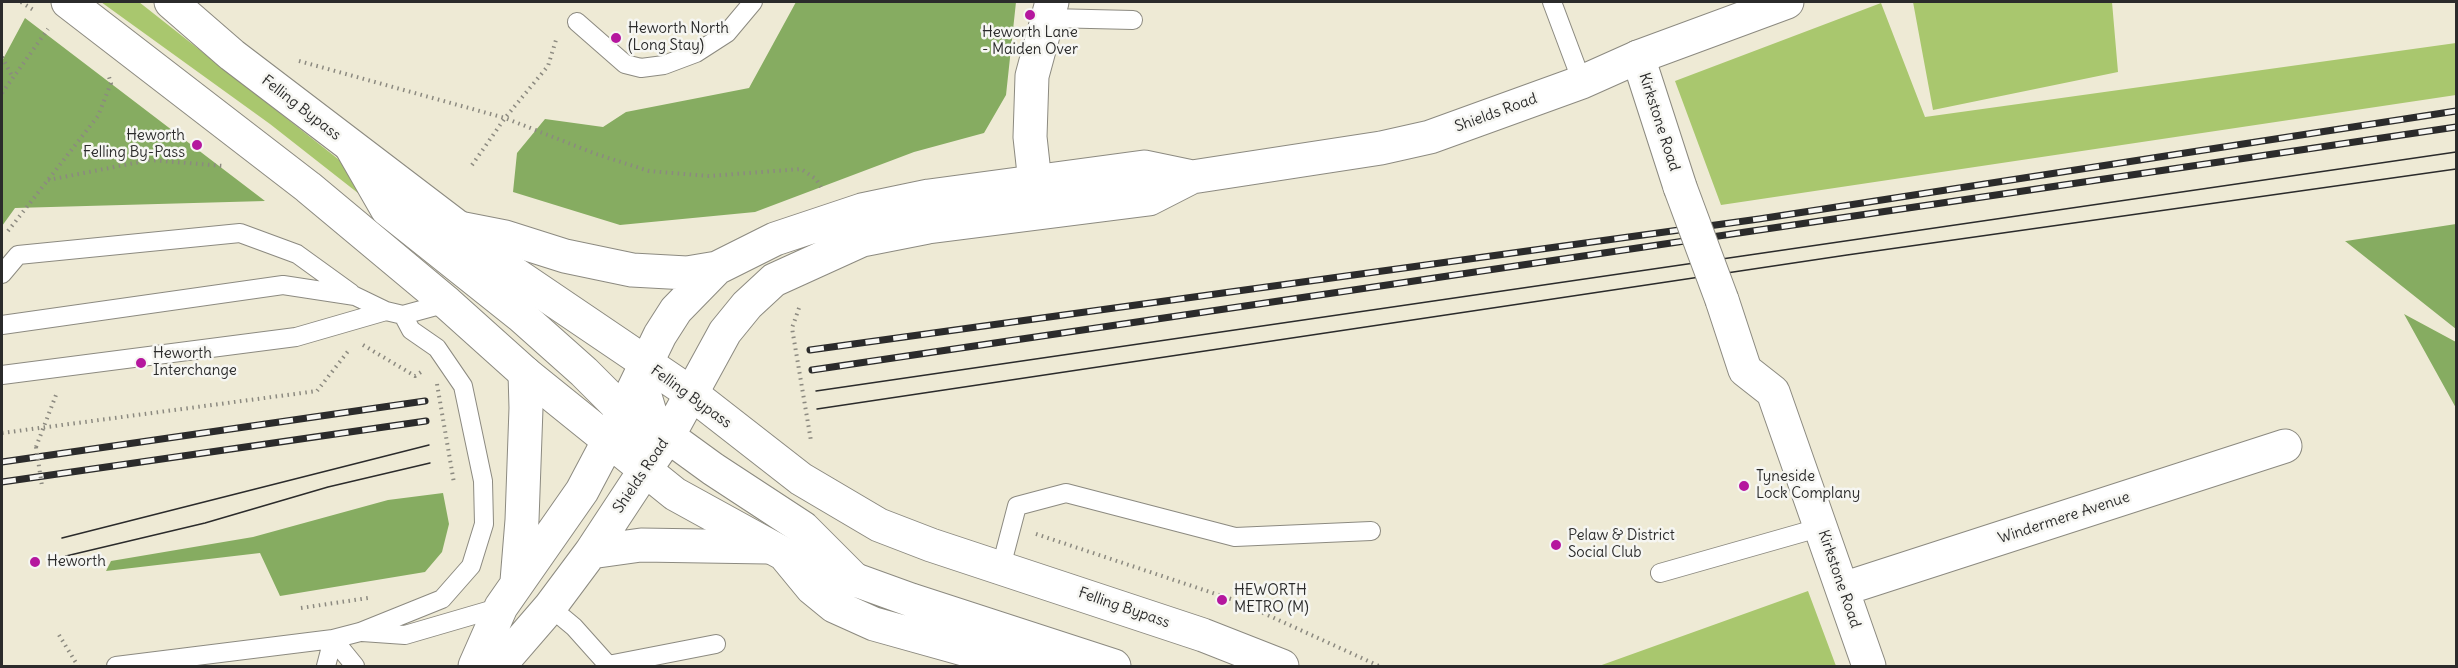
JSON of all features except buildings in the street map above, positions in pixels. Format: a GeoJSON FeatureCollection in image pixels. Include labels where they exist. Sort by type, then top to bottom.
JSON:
{"type":"FeatureCollection","features":[{"type":"Feature","properties":{"kind":"main road","name":"Felling Bypass"},"geometry":{"type":"LineString","coordinates":[[171,2],[232,55],[459,228],[509,270],[692,394],[801,479],[879,525],[952,553],[1001,567],[1203,635],[1281,666]]}},
{"type":"Feature","properties":{"kind":"main road","name":"Shields Road"},"geometry":{"type":"LineString","coordinates":[[499,666],[550,607],[591,552],[667,438],[725,332],[747,305],[774,280],[862,240],[928,227],[1149,199],[1192,177],[1381,148],[1420,139],[1582,82],[1638,57],[1787,2]]}},
{"type":"Feature","properties":{"kind":"main road"},"geometry":{"type":"LineString","coordinates":[[1038,213],[1030,137],[1032,76],[1050,10]]}},
{"type":"Feature","properties":{"kind":"main road"},"geometry":{"type":"LineString","coordinates":[[60,12],[308,187],[447,303],[525,373],[675,494],[776,550],[1114,666]]}},
{"type":"Feature","properties":{"kind":"main road","name":"Kirkstone Road"},"geometry":{"type":"LineString","coordinates":[[1638,57],[1680,187],[1722,300],[1744,370],[1773,392],[1869,666]]}},
{"type":"Feature","properties":{"kind":"main road"},"geometry":{"type":"LineString","coordinates":[[352,148],[387,210],[550,340],[623,410],[642,440],[645,451],[645,470]]}},
{"type":"Feature","properties":{"kind":"main road"},"geometry":{"type":"LineString","coordinates":[[459,228],[505,237],[565,256],[632,270],[679,273],[717,268],[775,239],[862,210],[929,196],[1034,179],[1144,167],[1192,177]]}},
{"type":"Feature","properties":{"kind":"main road"},"geometry":{"type":"LineString","coordinates":[[476,666],[509,595],[582,492],[660,334],[676,310],[717,268]]}},
{"type":"Feature","properties":{"kind":"main road"},"geometry":{"type":"LineString","coordinates":[[646,364],[644,386],[647,408],[658,429],[667,438],[803,528],[855,579]]}},
{"type":"Feature","properties":{"kind":"main road"},"geometry":{"type":"LineString","coordinates":[[509,595],[522,520],[525,373]]}},
{"type":"Feature","properties":{"kind":"main road","name":"Windermere Avenue"},"geometry":{"type":"LineString","coordinates":[[1843,589],[2284,446]]}},
{"type":"Feature","properties":{"kind":"main road"},"geometry":{"type":"LineString","coordinates":[[591,552],[641,545],[776,550],[812,588],[834,606],[874,624],[1010,662],[1096,666]]}},
{"type":"Feature","properties":{"kind":"lane"},"geometry":{"type":"LineString","coordinates":[[577,22],[625,64],[641,68],[664,65],[696,53],[727,33],[753,2]]}},
{"type":"Feature","properties":{"kind":"lane"},"geometry":{"type":"LineString","coordinates":[[1552,2],[1582,82]]}},
{"type":"Feature","properties":{"kind":"lane"},"geometry":{"type":"LineString","coordinates":[[1050,10],[1133,20]]}},
{"type":"Feature","properties":{"kind":"lane"},"geometry":{"type":"LineString","coordinates":[[2,274],[18,255],[240,233],[297,254],[355,296],[394,313],[411,330],[437,348],[463,386],[483,481],[484,524],[471,566],[442,599],[360,632],[333,639],[116,666]]}},
{"type":"Feature","properties":{"kind":"lane"},"geometry":{"type":"LineString","coordinates":[[2,325],[283,285],[355,296]]}},
{"type":"Feature","properties":{"kind":"lane"},"geometry":{"type":"LineString","coordinates":[[2,375],[296,337],[394,313],[447,303]]}},
{"type":"Feature","properties":{"kind":"lane"},"geometry":{"type":"LineString","coordinates":[[1001,567],[1017,506],[1066,493],[1235,537],[1371,531]]}},
{"type":"Feature","properties":{"kind":"lane"},"geometry":{"type":"LineString","coordinates":[[1660,573],[1822,527]]}},
{"type":"Feature","properties":{"kind":"lane"},"geometry":{"type":"LineString","coordinates":[[360,632],[405,635],[509,595]]}},
{"type":"Feature","properties":{"kind":"lane"},"geometry":{"type":"LineString","coordinates":[[550,607],[574,627],[608,665],[716,644]]}},
{"type":"Feature","properties":{"kind":"lane"},"geometry":{"type":"LineString","coordinates":[[326,666],[333,639]]}},
{"type":"Feature","properties":{"kind":"lane"},"geometry":{"type":"LineString","coordinates":[[333,639],[355,666]]}},
{"type":"Feature","properties":{"kind":"path"},"geometry":{"type":"LineString","coordinates":[[21,2],[37,12]]}},
{"type":"Feature","properties":{"kind":"path"},"geometry":{"type":"LineString","coordinates":[[2,93],[60,12]]}},
{"type":"Feature","properties":{"kind":"path"},"geometry":{"type":"LineString","coordinates":[[472,165],[505,118],[548,66],[556,39]]}},
{"type":"Feature","properties":{"kind":"path"},"geometry":{"type":"LineString","coordinates":[[2,57],[12,76]]}},
{"type":"Feature","properties":{"kind":"path"},"geometry":{"type":"LineString","coordinates":[[301,67],[292,60],[505,118],[596,154],[649,171],[709,176],[801,169],[816,179],[822,189]]}},
{"type":"Feature","properties":{"kind":"path"},"geometry":{"type":"LineString","coordinates":[[2,239],[98,116],[111,83],[108,73]]}},
{"type":"Feature","properties":{"kind":"path"},"geometry":{"type":"LineString","coordinates":[[47,180],[150,160],[229,167]]}},
{"type":"Feature","properties":{"kind":"path"},"geometry":{"type":"LineString","coordinates":[[803,302],[792,328],[808,438],[814,446]]}},
{"type":"Feature","properties":{"kind":"path"},"geometry":{"type":"LineString","coordinates":[[2,433],[317,391],[356,341],[415,376]]}},
{"type":"Feature","properties":{"kind":"path"},"geometry":{"type":"LineString","coordinates":[[437,384],[455,493]]}},
{"type":"Feature","properties":{"kind":"path"},"geometry":{"type":"LineString","coordinates":[[42,486],[36,447],[45,427]]}},
{"type":"Feature","properties":{"kind":"path"},"geometry":{"type":"LineString","coordinates":[[1034,533],[1237,601],[1379,666]]}},
{"type":"Feature","properties":{"kind":"path"},"geometry":{"type":"LineString","coordinates":[[59,634],[78,666]]}},
{"type":"Feature","properties":{"kind":"green space"},"geometry":{"type":"Polygon","coordinates":[[[101,2],[139,2],[385,196],[377,208],[270,124],[101,2]]]}},
{"type":"Feature","properties":{"kind":"green space"},"geometry":{"type":"Polygon","coordinates":[[[796,2],[1016,2],[1006,95],[984,133],[914,152],[755,212],[620,225],[513,192],[517,153],[545,119],[603,127],[626,112],[749,88],[796,2]]]}},
{"type":"Feature","properties":{"kind":"green space"},"geometry":{"type":"Polygon","coordinates":[[[1913,2],[2112,2],[2118,72],[1933,110],[1913,2]]]}},
{"type":"Feature","properties":{"kind":"green space"},"geometry":{"type":"Polygon","coordinates":[[[1881,3],[1925,117],[2456,43],[2456,95],[1721,205],[1675,81],[1881,3]]]}},
{"type":"Feature","properties":{"kind":"green space"},"geometry":{"type":"Polygon","coordinates":[[[25,18],[265,201],[15,208],[2,226],[2,61],[25,18]]]}},
{"type":"Feature","properties":{"kind":"green space"},"geometry":{"type":"Polygon","coordinates":[[[2456,224],[2456,329],[2345,241],[2346,241],[2456,224]]]}},
{"type":"Feature","properties":{"kind":"green space"},"geometry":{"type":"Polygon","coordinates":[[[2404,314],[2456,342],[2456,408],[2404,314]]]}},
{"type":"Feature","properties":{"kind":"green space"},"geometry":{"type":"Polygon","coordinates":[[[443,493],[449,524],[442,552],[425,572],[280,596],[260,553],[106,571],[111,561],[253,537],[388,500],[443,493]]]}},
{"type":"Feature","properties":{"kind":"green space"},"geometry":{"type":"Polygon","coordinates":[[[1808,591],[1836,666],[1599,666],[1808,591]]]}},
{"type":"Feature","properties":{"kind":"tram line"},"geometry":{"type":"LineString","coordinates":[[816,391],[2456,152]]}},
{"type":"Feature","properties":{"kind":"tram line"},"geometry":{"type":"LineString","coordinates":[[817,409],[1847,255],[2456,169]]}},
{"type":"Feature","properties":{"kind":"tram line"},"geometry":{"type":"LineString","coordinates":[[62,538],[429,445]]}},
{"type":"Feature","properties":{"kind":"tram line"},"geometry":{"type":"LineString","coordinates":[[66,556],[205,523],[328,487],[430,463]]}},
{"type":"Feature","properties":{"kind":"railway"},"geometry":{"type":"LineString","coordinates":[[810,350],[1759,219],[2456,111]]}},
{"type":"Feature","properties":{"kind":"railway"},"geometry":{"type":"LineString","coordinates":[[812,370],[2456,127]]}},
{"type":"Feature","properties":{"kind":"railway"},"geometry":{"type":"LineString","coordinates":[[2,462],[425,401]]}},
{"type":"Feature","properties":{"kind":"railway"},"geometry":{"type":"LineString","coordinates":[[2,482],[426,421]]}},
{"type":"Feature","properties":{"kind":"place","name":"Heworth Lane - Maiden Over"},"geometry":{"type":"Point","coordinates":[1030,15]}},
{"type":"Feature","properties":{"kind":"place","name":"Heworth North (Long Stay)"},"geometry":{"type":"Point","coordinates":[616,38]}},
{"type":"Feature","properties":{"kind":"place","name":"Heworth Felling By-Pass"},"geometry":{"type":"Point","coordinates":[197,145]}},
{"type":"Feature","properties":{"kind":"place","name":"Heworth Interchange"},"geometry":{"type":"Point","coordinates":[141,363]}},
{"type":"Feature","properties":{"kind":"place","name":"Tyneside Lock Complany"},"geometry":{"type":"Point","coordinates":[1744,486]}},
{"type":"Feature","properties":{"kind":"place","name":"Pelaw & District Social Club"},"geometry":{"type":"Point","coordinates":[1556,545]}},
{"type":"Feature","properties":{"kind":"place","name":"Heworth"},"geometry":{"type":"Point","coordinates":[35,562]}},
{"type":"Feature","properties":{"kind":"place","name":"HEWORTH METRO (M)"},"geometry":{"type":"Point","coordinates":[1222,600]}}]}
